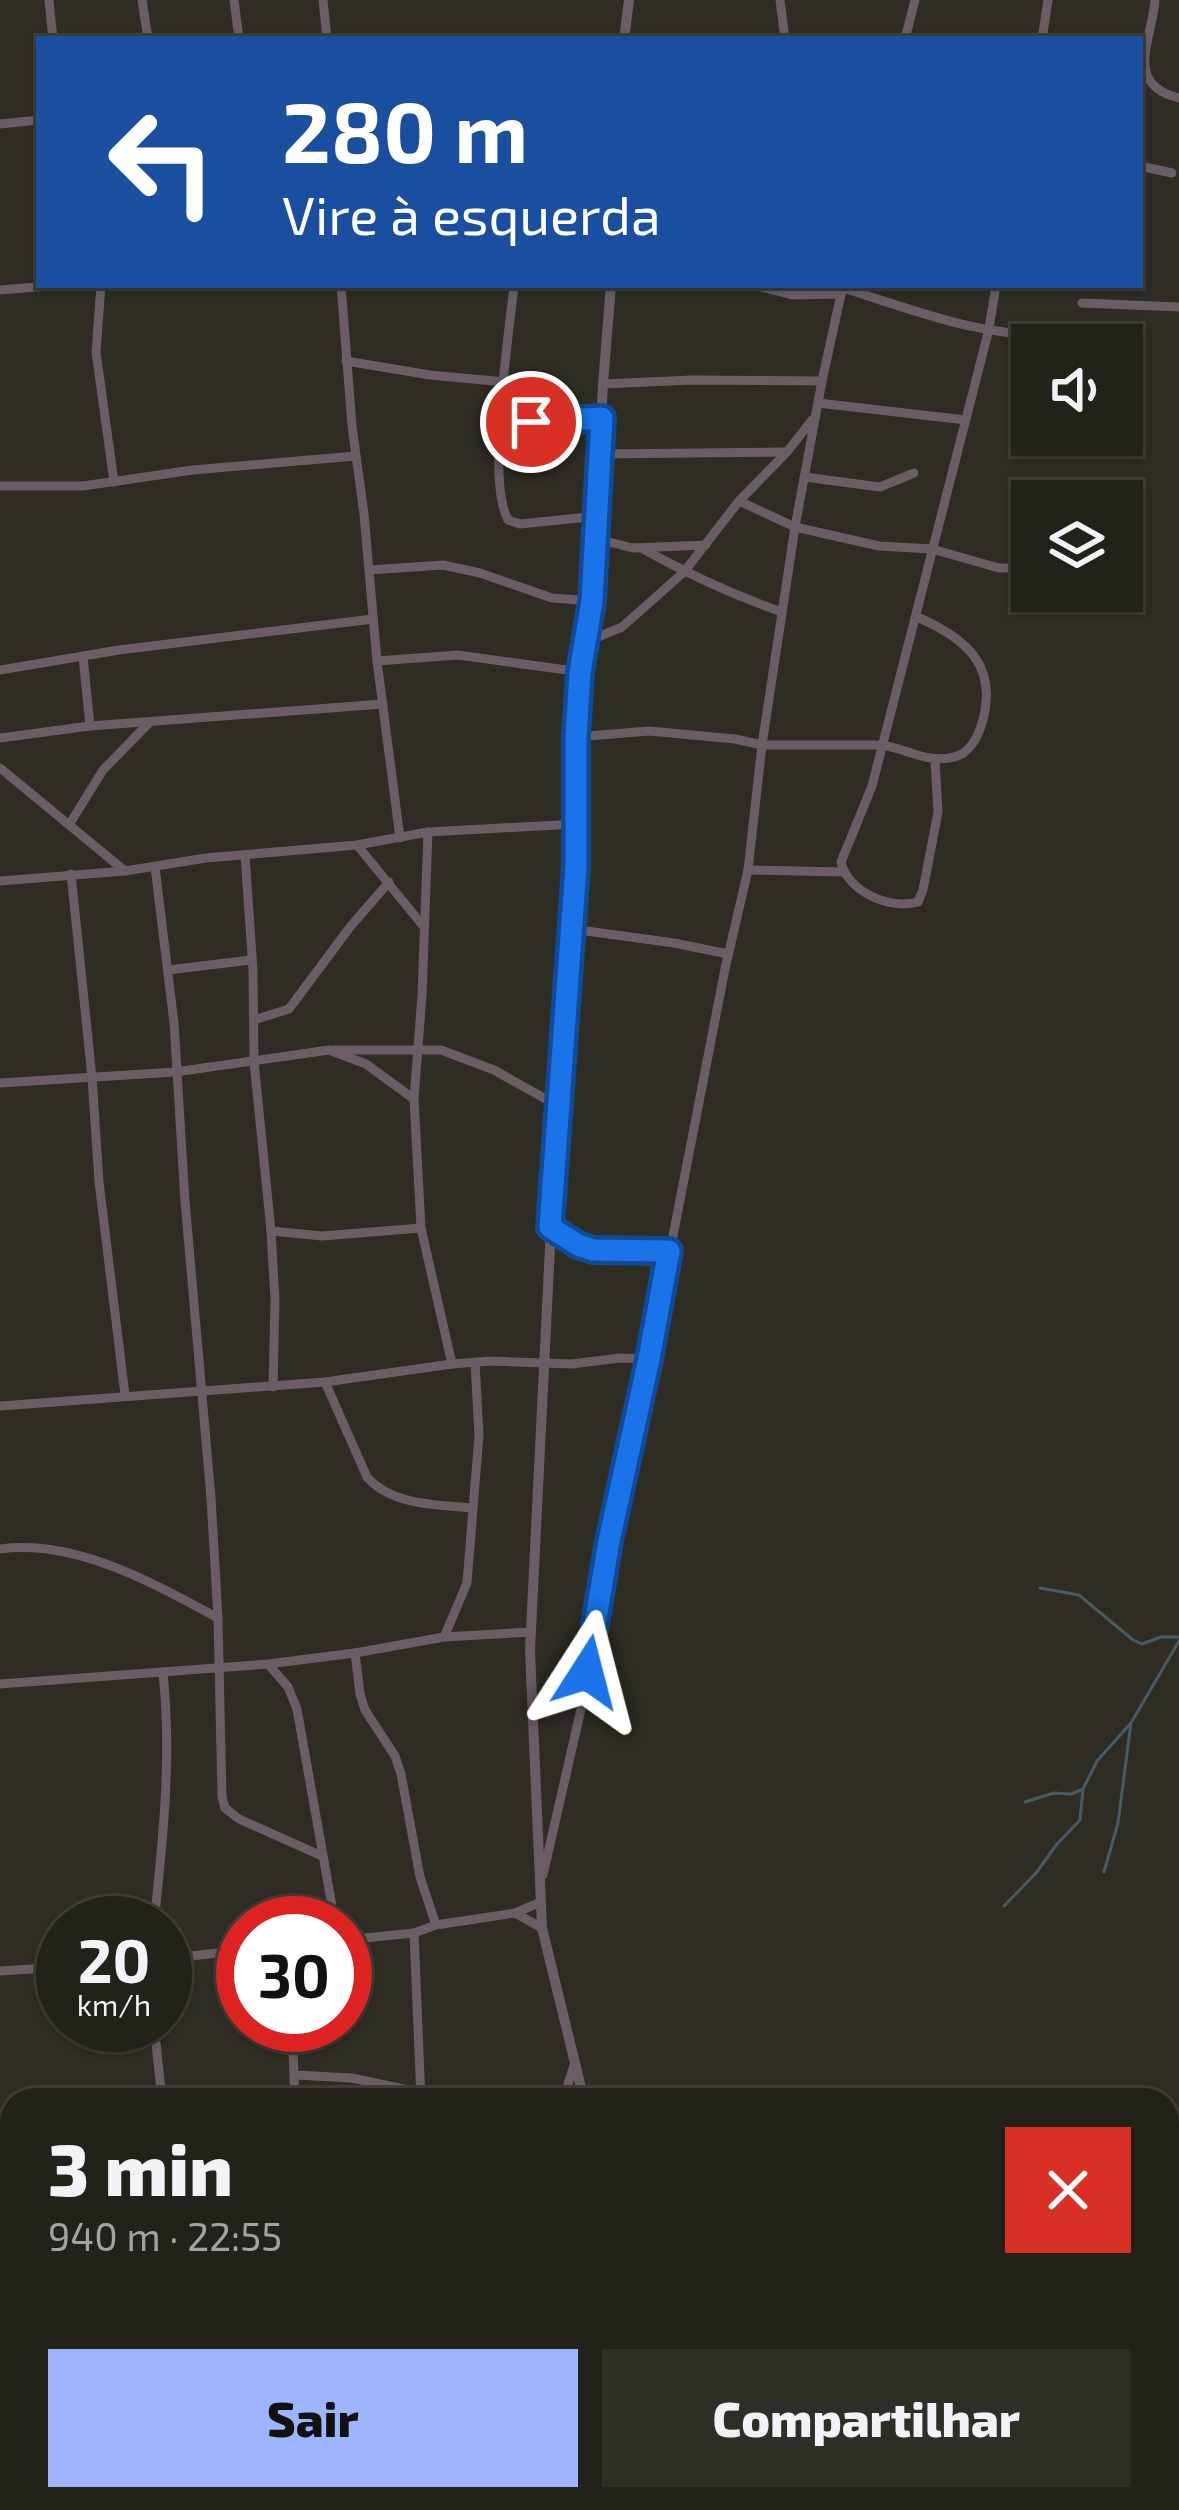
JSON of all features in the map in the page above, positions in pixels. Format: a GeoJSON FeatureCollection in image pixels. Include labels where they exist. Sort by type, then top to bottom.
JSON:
{"type":"FeatureCollection","features":[{"type":"Feature","properties":{"kind":"street"},"geometry":{"type":"LineString","coordinates":[[49,0],[53,36]]}},
{"type":"Feature","properties":{"kind":"street"},"geometry":{"type":"LineString","coordinates":[[142,0],[148,36]]}},
{"type":"Feature","properties":{"kind":"street"},"geometry":{"type":"LineString","coordinates":[[234,0],[239,36]]}},
{"type":"Feature","properties":{"kind":"street"},"geometry":{"type":"LineString","coordinates":[[323,0],[327,36]]}},
{"type":"Feature","properties":{"kind":"street"},"geometry":{"type":"LineString","coordinates":[[624,36],[629,0]]}},
{"type":"Feature","properties":{"kind":"street"},"geometry":{"type":"LineString","coordinates":[[780,0],[785,36]]}},
{"type":"Feature","properties":{"kind":"street"},"geometry":{"type":"LineString","coordinates":[[905,36],[915,0]]}},
{"type":"Feature","properties":{"kind":"street"},"geometry":{"type":"LineString","coordinates":[[1042,36],[1048,0]]}},
{"type":"Feature","properties":{"kind":"street"},"geometry":{"type":"LineString","coordinates":[[1155,0],[1144,63],[1147,79],[1153,87],[1179,98]]}},
{"type":"Feature","properties":{"kind":"street"},"geometry":{"type":"LineString","coordinates":[[0,124],[36,120]]}},
{"type":"Feature","properties":{"kind":"street"},"geometry":{"type":"LineString","coordinates":[[1143,167],[1172,173]]}},
{"type":"Feature","properties":{"kind":"street"},"geometry":{"type":"LineString","coordinates":[[0,290],[36,287]]}},
{"type":"Feature","properties":{"kind":"street"},"geometry":{"type":"LineString","coordinates":[[101,288],[97,352],[115,482]]}},
{"type":"Feature","properties":{"kind":"street"},"geometry":{"type":"LineString","coordinates":[[341,288],[376,662],[400,838]]}},
{"type":"Feature","properties":{"kind":"street"},"geometry":{"type":"LineString","coordinates":[[514,288],[501,422],[500,489],[508,520],[520,524],[598,515]]}},
{"type":"Feature","properties":{"kind":"street"},"geometry":{"type":"LineString","coordinates":[[581,2088],[542,1928],[531,1632],[550,1227],[572,929],[576,737],[597,539],[611,288]]}},
{"type":"Feature","properties":{"kind":"street"},"geometry":{"type":"LineString","coordinates":[[766,288],[793,295],[842,289],[1011,331]]}},
{"type":"Feature","properties":{"kind":"street"},"geometry":{"type":"LineString","coordinates":[[934,760],[938,812],[919,902],[891,904],[849,880],[843,872],[843,854],[872,786],[944,515],[996,288]]}},
{"type":"Feature","properties":{"kind":"street"},"geometry":{"type":"LineString","coordinates":[[542,1880],[581,1709],[609,1541],[748,870],[794,527],[842,289]]}},
{"type":"Feature","properties":{"kind":"street"},"geometry":{"type":"LineString","coordinates":[[1082,303],[1179,307]]}},
{"type":"Feature","properties":{"kind":"street"},"geometry":{"type":"LineString","coordinates":[[346,361],[505,382]]}},
{"type":"Feature","properties":{"kind":"street"},"geometry":{"type":"LineString","coordinates":[[603,384],[822,381]]}},
{"type":"Feature","properties":{"kind":"street"},"geometry":{"type":"LineString","coordinates":[[818,403],[965,420]]}},
{"type":"Feature","properties":{"kind":"street"},"geometry":{"type":"LineString","coordinates":[[586,642],[622,627],[684,572],[739,501],[816,416]]}},
{"type":"Feature","properties":{"kind":"street"},"geometry":{"type":"LineString","coordinates":[[501,422],[602,418]]}},
{"type":"Feature","properties":{"kind":"street"},"geometry":{"type":"LineString","coordinates":[[601,454],[787,452]]}},
{"type":"Feature","properties":{"kind":"street"},"geometry":{"type":"LineString","coordinates":[[0,486],[115,482],[356,456]]}},
{"type":"Feature","properties":{"kind":"street"},"geometry":{"type":"LineString","coordinates":[[805,477],[874,487],[914,472]]}},
{"type":"Feature","properties":{"kind":"street"},"geometry":{"type":"LineString","coordinates":[[739,501],[794,527],[879,546],[932,549],[1011,568]]}},
{"type":"Feature","properties":{"kind":"street"},"geometry":{"type":"LineString","coordinates":[[597,539],[644,549],[706,545]]}},
{"type":"Feature","properties":{"kind":"street"},"geometry":{"type":"LineString","coordinates":[[644,549],[736,597],[782,612]]}},
{"type":"Feature","properties":{"kind":"street"},"geometry":{"type":"LineString","coordinates":[[369,570],[443,565],[553,598],[592,601]]}},
{"type":"Feature","properties":{"kind":"street"},"geometry":{"type":"LineString","coordinates":[[576,737],[649,731],[762,745],[881,745],[934,760],[963,754],[978,736],[987,684],[977,661],[958,638],[917,617]]}},
{"type":"Feature","properties":{"kind":"street"},"geometry":{"type":"LineString","coordinates":[[0,670],[118,650],[373,620]]}},
{"type":"Feature","properties":{"kind":"street"},"geometry":{"type":"LineString","coordinates":[[376,662],[458,655],[580,672]]}},
{"type":"Feature","properties":{"kind":"street"},"geometry":{"type":"LineString","coordinates":[[83,657],[90,726]]}},
{"type":"Feature","properties":{"kind":"street"},"geometry":{"type":"LineString","coordinates":[[0,738],[90,726],[383,704]]}},
{"type":"Feature","properties":{"kind":"street"},"geometry":{"type":"LineString","coordinates":[[69,826],[103,770],[148,724]]}},
{"type":"Feature","properties":{"kind":"street"},"geometry":{"type":"LineString","coordinates":[[0,768],[125,871]]}},
{"type":"Feature","properties":{"kind":"street"},"geometry":{"type":"LineString","coordinates":[[0,881],[357,845],[428,832],[576,824]]}},
{"type":"Feature","properties":{"kind":"street"},"geometry":{"type":"LineString","coordinates":[[428,832],[414,1099],[421,1228],[452,1364]]}},
{"type":"Feature","properties":{"kind":"street"},"geometry":{"type":"LineString","coordinates":[[357,845],[424,927]]}},
{"type":"Feature","properties":{"kind":"street"},"geometry":{"type":"LineString","coordinates":[[245,855],[254,1062],[271,1231],[276,1332],[273,1387]]}},
{"type":"Feature","properties":{"kind":"street"},"geometry":{"type":"LineString","coordinates":[[155,867],[169,970],[202,1392],[225,1808],[239,1819],[322,1856]]}},
{"type":"Feature","properties":{"kind":"street"},"geometry":{"type":"LineString","coordinates":[[748,870],[843,872]]}},
{"type":"Feature","properties":{"kind":"street"},"geometry":{"type":"LineString","coordinates":[[71,874],[99,1182],[125,1395]]}},
{"type":"Feature","properties":{"kind":"street"},"geometry":{"type":"LineString","coordinates":[[254,1020],[289,1009],[389,882]]}},
{"type":"Feature","properties":{"kind":"street"},"geometry":{"type":"LineString","coordinates":[[572,929],[728,954]]}},
{"type":"Feature","properties":{"kind":"street"},"geometry":{"type":"LineString","coordinates":[[169,970],[251,960]]}},
{"type":"Feature","properties":{"kind":"street"},"geometry":{"type":"LineString","coordinates":[[0,1083],[175,1072],[329,1050],[416,1048],[441,1050],[494,1070],[560,1107]]}},
{"type":"Feature","properties":{"kind":"street"},"geometry":{"type":"LineString","coordinates":[[329,1050],[366,1064],[414,1099]]}},
{"type":"Feature","properties":{"kind":"street"},"geometry":{"type":"LineString","coordinates":[[550,1227],[593,1250],[669,1251]]}},
{"type":"Feature","properties":{"kind":"street"},"geometry":{"type":"LineString","coordinates":[[271,1231],[322,1236],[421,1228]]}},
{"type":"Feature","properties":{"kind":"street"},"geometry":{"type":"LineString","coordinates":[[0,1406],[273,1387],[491,1361],[543,1364],[649,1359]]}},
{"type":"Feature","properties":{"kind":"street"},"geometry":{"type":"LineString","coordinates":[[444,1637],[467,1583],[479,1435],[475,1363]]}},
{"type":"Feature","properties":{"kind":"street"},"geometry":{"type":"LineString","coordinates":[[325,1382],[376,1488],[390,1495],[472,1508]]}},
{"type":"Feature","properties":{"kind":"street"},"geometry":{"type":"LineString","coordinates":[[0,1549],[56,1548],[129,1574],[218,1618]]}},
{"type":"Feature","properties":{"kind":"street"},"geometry":{"type":"LineString","coordinates":[[0,1684],[268,1664],[444,1637],[531,1632]]}},
{"type":"Feature","properties":{"kind":"street"},"geometry":{"type":"LineString","coordinates":[[355,1654],[365,1710],[401,1774],[420,1876],[436,1925]]}},
{"type":"Feature","properties":{"kind":"street"},"geometry":{"type":"LineString","coordinates":[[268,1664],[288,1687],[297,1709],[330,1896]]}},
{"type":"Feature","properties":{"kind":"street"},"geometry":{"type":"LineString","coordinates":[[156,1896],[166,1774],[164,1673]]}},
{"type":"Feature","properties":{"kind":"street"},"geometry":{"type":"LineString","coordinates":[[372,1937],[515,1913],[541,1902]]}},
{"type":"Feature","properties":{"kind":"street"},"geometry":{"type":"LineString","coordinates":[[515,1913],[542,1928]]}},
{"type":"Feature","properties":{"kind":"street"},"geometry":{"type":"LineString","coordinates":[[414,1933],[423,2088]]}},
{"type":"Feature","properties":{"kind":"street"},"geometry":{"type":"LineString","coordinates":[[0,1971],[36,1969]]}},
{"type":"Feature","properties":{"kind":"street"},"geometry":{"type":"LineString","coordinates":[[157,2052],[161,2088]]}},
{"type":"Feature","properties":{"kind":"street"},"geometry":{"type":"LineString","coordinates":[[294,2052],[295,2088]]}},
{"type":"Feature","properties":{"kind":"street"},"geometry":{"type":"LineString","coordinates":[[567,2088],[574,2065]]}},
{"type":"Feature","properties":{"kind":"street"},"geometry":{"type":"LineString","coordinates":[[295,2075],[352,2078],[388,2088]]}},
{"type":"Feature","properties":{"kind":"waterway"},"geometry":{"type":"LineString","coordinates":[[1040,1588],[1079,1595],[1142,1644],[1179,1637]]}},
{"type":"Feature","properties":{"kind":"waterway"},"geometry":{"type":"LineString","coordinates":[[1104,1872],[1118,1823],[1131,1723],[1179,1641]]}},
{"type":"Feature","properties":{"kind":"waterway"},"geometry":{"type":"LineString","coordinates":[[1004,1906],[1080,1820],[1083,1789],[1097,1761],[1130,1724]]}},
{"type":"Feature","properties":{"kind":"waterway"},"geometry":{"type":"LineString","coordinates":[[1025,1802],[1081,1790]]}},
{"type":"Feature","properties":{"kind":"route"},"geometry":{"type":"LineString","coordinates":[[531,422],[602,418],[592,601],[580,672],[576,867],[550,1227],[593,1250],[669,1251],[587,1672]]}}]}
